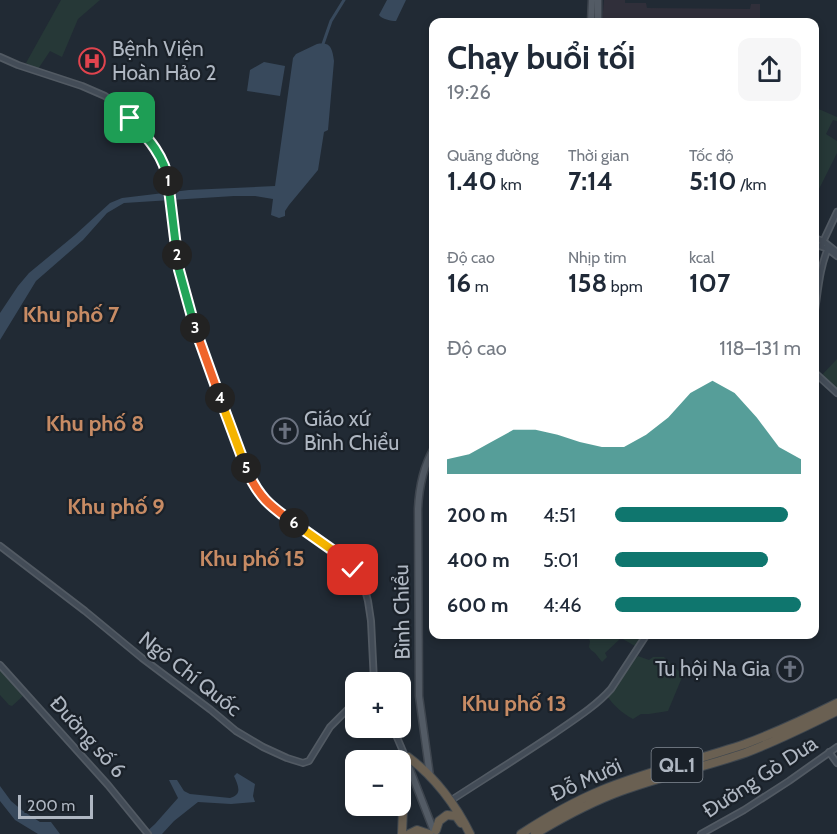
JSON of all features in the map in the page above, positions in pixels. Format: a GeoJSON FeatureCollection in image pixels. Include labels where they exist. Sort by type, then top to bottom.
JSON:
{"type":"FeatureCollection","features":[{"type":"Feature","properties":{"kind":"highway","name":"Đỗ Mười"},"geometry":{"type":"LineString","coordinates":[[521,834],[553,814],[602,790],[747,743],[837,704]]}},
{"type":"Feature","properties":{"kind":"highway","name":"Đỗ Mười"},"geometry":{"type":"LineString","coordinates":[[535,834],[585,806],[644,783],[747,752],[837,712]]}},
{"type":"Feature","properties":{"kind":"highway","name":"Đỗ Mười"},"geometry":{"type":"LineString","coordinates":[[540,834],[587,807],[749,754],[782,741],[837,712]]}},
{"type":"Feature","properties":{"kind":"highway"},"geometry":{"type":"LineString","coordinates":[[403,834],[413,764],[430,776],[450,801],[463,820],[468,834]]}},
{"type":"Feature","properties":{"kind":"highway","name":"Đỗ Mười"},"geometry":{"type":"LineString","coordinates":[[526,834],[578,804],[633,780]]}},
{"type":"Feature","properties":{"kind":"highway"},"geometry":{"type":"LineString","coordinates":[[450,801],[468,834]]}},
{"type":"Feature","properties":{"kind":"highway"},"geometry":{"type":"LineString","coordinates":[[409,834],[417,830],[435,833],[437,823],[445,816],[453,815],[459,818]]}},
{"type":"Feature","properties":{"kind":"main road"},"geometry":{"type":"LineString","coordinates":[[591,18],[592,0]]}},
{"type":"Feature","properties":{"kind":"main road"},"geometry":{"type":"LineString","coordinates":[[598,0],[598,18]]}},
{"type":"Feature","properties":{"kind":"main road"},"geometry":{"type":"LineString","coordinates":[[0,57],[105,96],[132,120],[157,151],[166,170],[179,270],[193,322],[249,474],[260,495],[269,505],[338,554],[363,582],[371,621],[374,672]]}},
{"type":"Feature","properties":{"kind":"main road"},"geometry":{"type":"LineString","coordinates":[[822,244],[837,212]]}},
{"type":"Feature","properties":{"kind":"main road"},"geometry":{"type":"LineString","coordinates":[[819,242],[837,254]]}},
{"type":"Feature","properties":{"kind":"main road"},"geometry":{"type":"LineString","coordinates":[[819,279],[829,248]]}},
{"type":"Feature","properties":{"kind":"main road"},"geometry":{"type":"LineString","coordinates":[[819,377],[837,393]]}},
{"type":"Feature","properties":{"kind":"main road","name":"Bình Chiểu"},"geometry":{"type":"LineString","coordinates":[[429,457],[419,492],[418,508],[419,696],[413,764],[435,833]]}},
{"type":"Feature","properties":{"kind":"main road","name":"Ngô Chí Quốc"},"geometry":{"type":"LineString","coordinates":[[0,546],[143,659],[236,730],[263,747],[303,763],[309,761],[330,727],[345,712]]}},
{"type":"Feature","properties":{"kind":"main road"},"geometry":{"type":"LineString","coordinates":[[450,801],[573,721],[604,696],[644,639]]}},
{"type":"Feature","properties":{"kind":"main road","name":"Đường số 6"},"geometry":{"type":"LineString","coordinates":[[0,665],[147,832]]}},
{"type":"Feature","properties":{"kind":"main road"},"geometry":{"type":"LineString","coordinates":[[397,738],[402,742],[413,764]]}},
{"type":"Feature","properties":{"kind":"main road","name":"Đường Gò Dưa"},"geometry":{"type":"LineString","coordinates":[[701,834],[744,810],[837,747]]}},
{"type":"Feature","properties":{"kind":"main road"},"geometry":{"type":"LineString","coordinates":[[829,752],[837,763]]}},
{"type":"Feature","properties":{"kind":"shaded area"},"geometry":{"type":"Polygon","coordinates":[[[61,0],[100,0],[78,19],[62,57],[50,51],[38,69],[26,63],[61,0]]]}},
{"type":"Feature","properties":{"kind":"shaded area"},"geometry":{"type":"Polygon","coordinates":[[[604,0],[646,3],[647,8],[750,9],[751,4],[760,4],[760,18],[602,18],[604,0]]]}},
{"type":"Feature","properties":{"kind":"shaded area"},"geometry":{"type":"Polygon","coordinates":[[[819,109],[837,117],[837,121],[833,120],[826,134],[837,141],[837,153],[819,189],[819,109]]]}},
{"type":"Feature","properties":{"kind":"shaded area"},"geometry":{"type":"Polygon","coordinates":[[[837,359],[837,390],[821,376],[837,359]]]}},
{"type":"Feature","properties":{"kind":"shaded area"},"geometry":{"type":"Polygon","coordinates":[[[589,639],[620,639],[605,653],[607,657],[602,662],[589,647],[589,639]]]}},
{"type":"Feature","properties":{"kind":"shaded area"},"geometry":{"type":"Polygon","coordinates":[[[623,639],[640,639],[635,646],[623,639]]]}},
{"type":"Feature","properties":{"kind":"shaded area"},"geometry":{"type":"Polygon","coordinates":[[[638,656],[649,660],[653,657],[664,657],[683,675],[668,711],[641,714],[633,719],[618,709],[607,696],[638,656]]]}},
{"type":"Feature","properties":{"kind":"shaded area"},"geometry":{"type":"Polygon","coordinates":[[[0,668],[23,696],[12,706],[0,695],[0,668]]]}},
{"type":"Feature","properties":{"kind":"water"},"geometry":{"type":"Polygon","coordinates":[[[387,0],[406,0],[396,21],[387,20],[379,15],[387,0]]]}},
{"type":"Feature","properties":{"kind":"water"},"geometry":{"type":"Polygon","coordinates":[[[317,44],[330,47],[334,61],[328,130],[324,132],[318,170],[289,205],[285,216],[279,218],[271,215],[273,199],[255,196],[124,203],[107,213],[83,240],[36,281],[0,340],[0,313],[18,286],[29,273],[110,203],[122,198],[189,190],[275,186],[293,58],[296,54],[317,44]]]}},
{"type":"Feature","properties":{"kind":"water"},"geometry":{"type":"Polygon","coordinates":[[[264,62],[285,66],[280,96],[247,91],[250,70],[264,62]]]}},
{"type":"Feature","properties":{"kind":"water"},"geometry":{"type":"Polygon","coordinates":[[[237,773],[255,784],[253,796],[255,802],[231,804],[198,802],[162,834],[144,834],[178,798],[169,780],[177,780],[184,791],[190,794],[230,798],[238,792],[234,776],[237,773]]]}},
{"type":"Feature","properties":{"kind":"water"},"geometry":{"type":"Polygon","coordinates":[[[0,786],[11,801],[23,811],[40,822],[51,822],[60,834],[38,834],[15,820],[0,801],[0,786]]]}},
{"type":"Feature","properties":{"kind":"waterway"},"geometry":{"type":"LineString","coordinates":[[323,44],[331,21],[344,0]]}},
{"type":"Feature","properties":{"kind":"place","name":"Bệnh Viện Hoàn Hảo 2"},"geometry":{"type":"Point","coordinates":[92,61]}},
{"type":"Feature","properties":{"kind":"place","name":"Giáo xứ Bình Chiểu"},"geometry":{"type":"Point","coordinates":[285,431]}},
{"type":"Feature","properties":{"kind":"place","name":"Tu hội Na Gia"},"geometry":{"type":"Point","coordinates":[790,669]}},
{"type":"Feature","properties":{"kind":"district","name":"Khu phố 7"},"geometry":{"type":"Point","coordinates":[71,314]}},
{"type":"Feature","properties":{"kind":"district","name":"Khu phố 8"},"geometry":{"type":"Point","coordinates":[95,423]}},
{"type":"Feature","properties":{"kind":"district","name":"Khu phố 9"},"geometry":{"type":"Point","coordinates":[116,506]}},
{"type":"Feature","properties":{"kind":"district","name":"Khu phố 15"},"geometry":{"type":"Point","coordinates":[252,558]}},
{"type":"Feature","properties":{"kind":"district","name":"Khu phố 13"},"geometry":{"type":"Point","coordinates":[514,703]}},
{"type":"Feature","properties":{"kind":"route"},"geometry":{"type":"LineString","coordinates":[[130,118],[157,151],[166,170],[179,270],[193,322],[234,436],[256,489],[273,508],[331,548],[353,570]]}}]}
